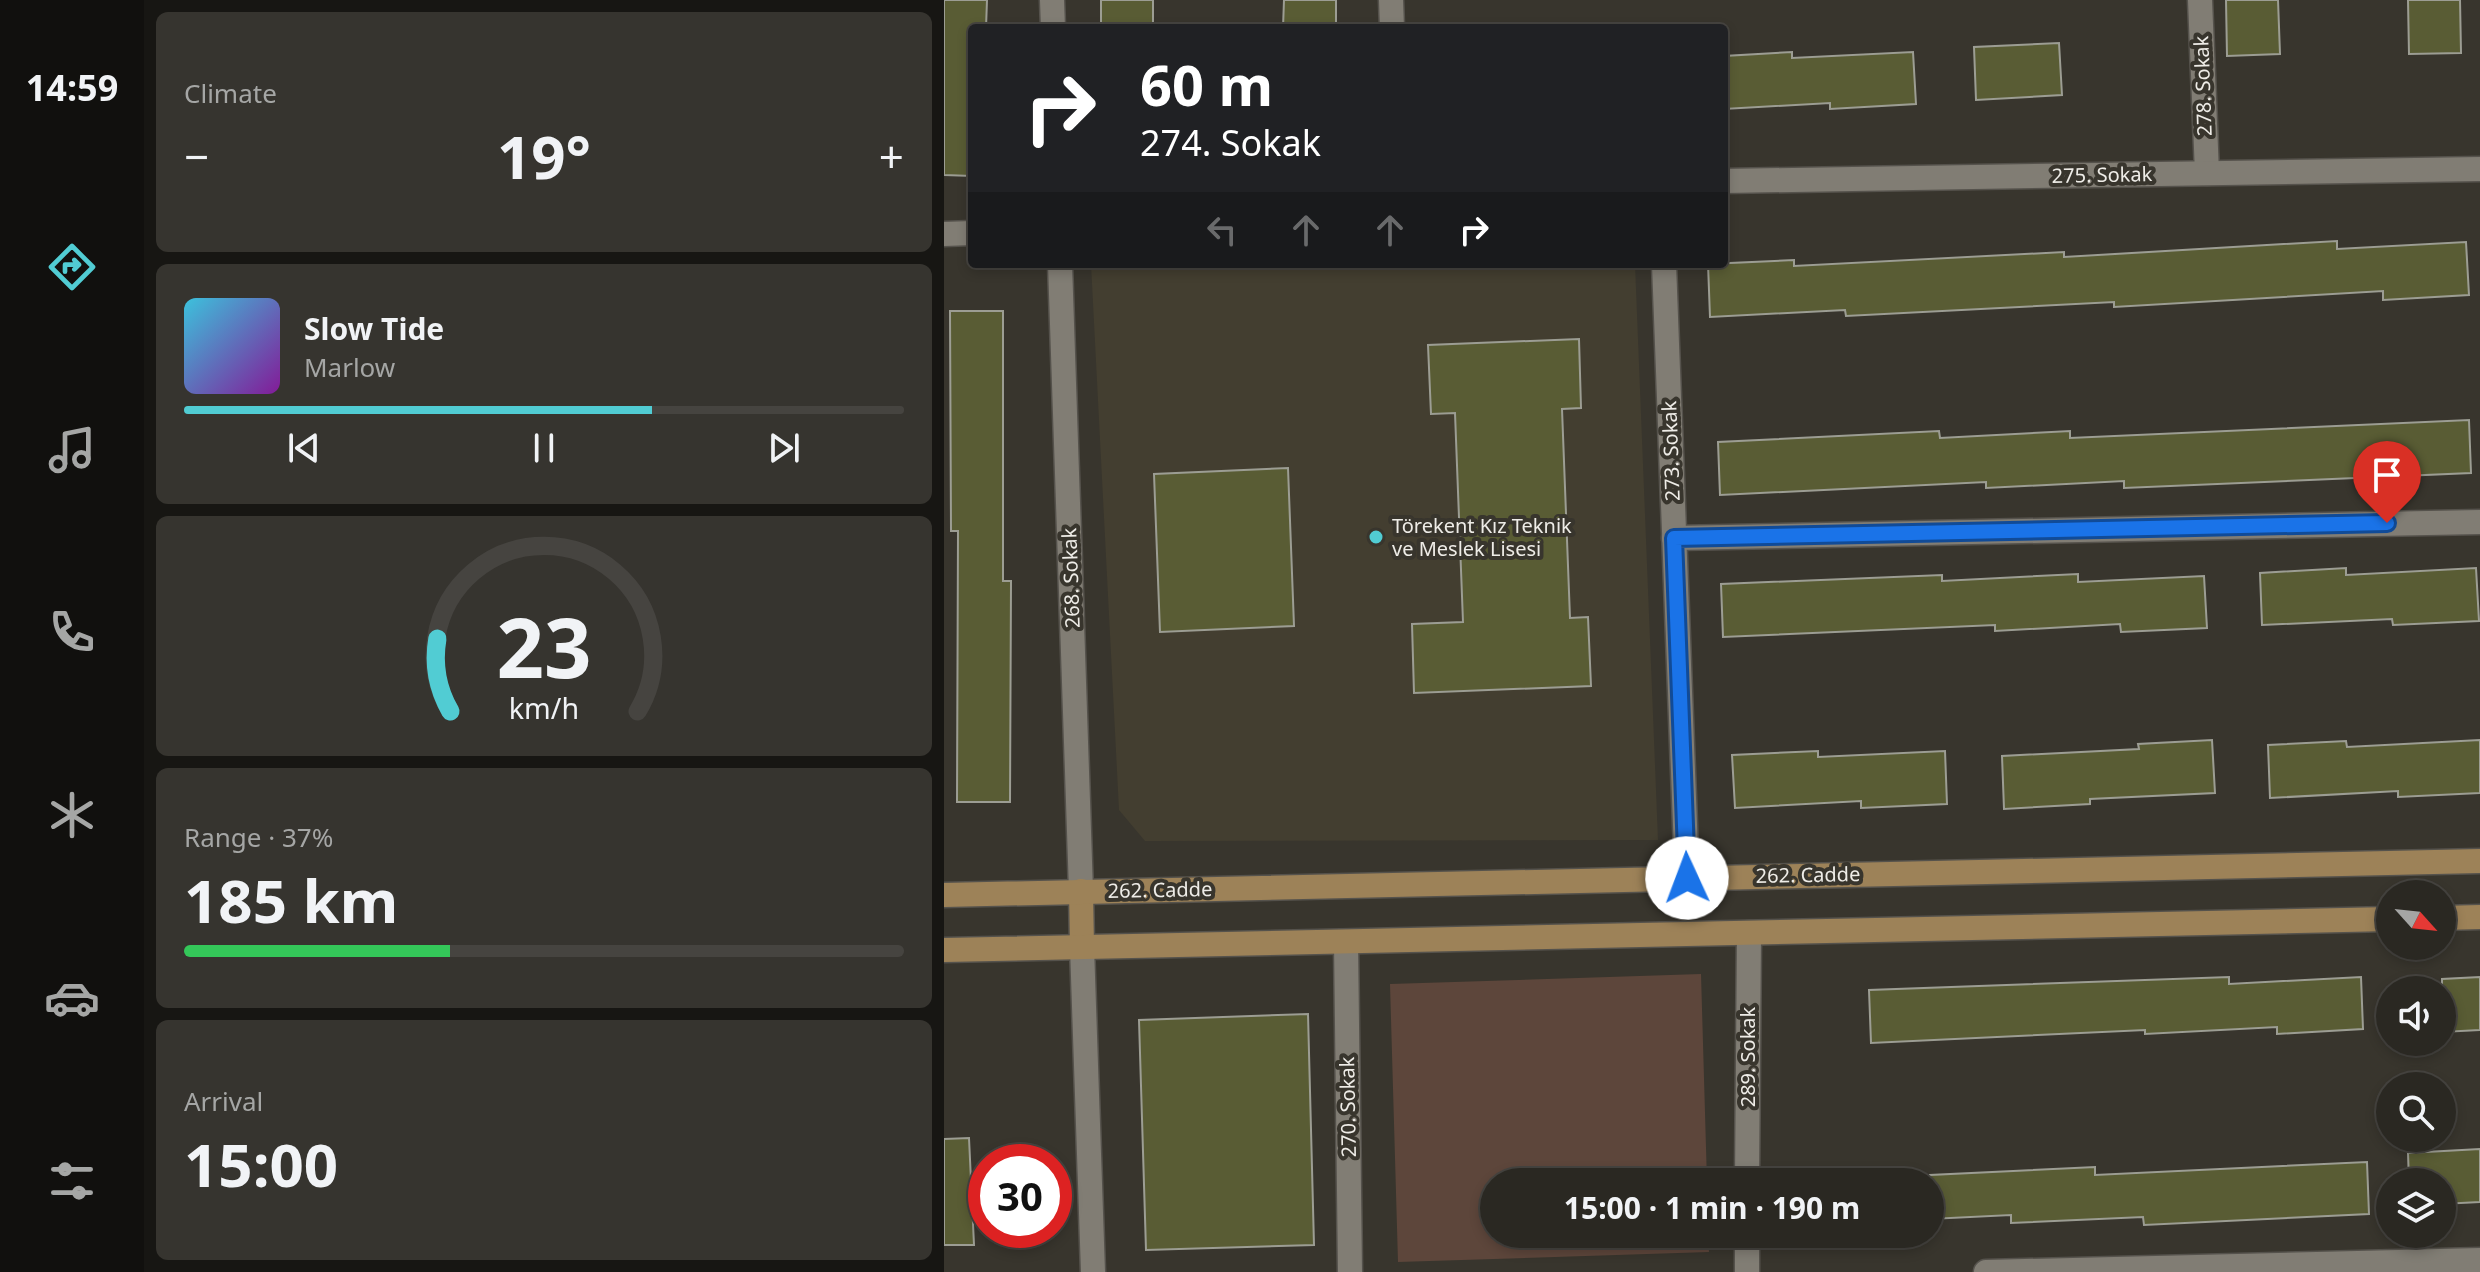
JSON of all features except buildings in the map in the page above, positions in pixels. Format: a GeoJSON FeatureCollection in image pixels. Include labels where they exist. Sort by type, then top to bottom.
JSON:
{"type":"FeatureCollection","features":[{"type":"Feature","properties":{"kind":"street"},"geometry":{"type":"LineString","coordinates":[[1052,0],[1053,24]]}},
{"type":"Feature","properties":{"kind":"street"},"geometry":{"type":"LineString","coordinates":[[1391,0],[1392,24]]}},
{"type":"Feature","properties":{"kind":"street","name":"278. Sokak"},"geometry":{"type":"LineString","coordinates":[[2200,0],[2207,173]]}},
{"type":"Feature","properties":{"kind":"street","name":"275. Sokak"},"geometry":{"type":"LineString","coordinates":[[1728,181],[2480,169]]}},
{"type":"Feature","properties":{"kind":"street"},"geometry":{"type":"LineString","coordinates":[[944,234],[968,233]]}},
{"type":"Feature","properties":{"kind":"street","name":"268. Sokak"},"geometry":{"type":"LineString","coordinates":[[1060,268],[1081,891]]}},
{"type":"Feature","properties":{"kind":"street","name":"273. Sokak"},"geometry":{"type":"LineString","coordinates":[[1664,268],[1687,878]]}},
{"type":"Feature","properties":{"kind":"street"},"geometry":{"type":"LineString","coordinates":[[1674,538],[2480,522]]}},
{"type":"Feature","properties":{"kind":"street","name":"262. Cadde"},"geometry":{"type":"LineString","coordinates":[[944,895],[2480,861]]}},
{"type":"Feature","properties":{"kind":"street"},"geometry":{"type":"LineString","coordinates":[[1081,891],[1093,1272]]}},
{"type":"Feature","properties":{"kind":"street"},"geometry":{"type":"LineString","coordinates":[[2456,918],[2480,917]]}},
{"type":"Feature","properties":{"kind":"street"},"geometry":{"type":"LineString","coordinates":[[944,950],[2376,919]]}},
{"type":"Feature","properties":{"kind":"street","name":"289. Sokak"},"geometry":{"type":"LineString","coordinates":[[1747,1168],[1749,933]]}},
{"type":"Feature","properties":{"kind":"street","name":"270. Sokak"},"geometry":{"type":"LineString","coordinates":[[1346,942],[1350,1272]]}},
{"type":"Feature","properties":{"kind":"street"},"geometry":{"type":"LineString","coordinates":[[1747,1248],[1747,1272]]}},
{"type":"Feature","properties":{"kind":"street"},"geometry":{"type":"LineString","coordinates":[[1986,1272],[2236,1269],[2480,1260]]}},
{"type":"Feature","properties":{"kind":"shaded area","name":"Törekent Kız Teknik ve Meslek Lisesi"},"geometry":{"type":"Polygon","coordinates":[[[1091,268],[1635,268],[1658,840],[1145,841],[1119,810],[1091,268]]]}},
{"type":"Feature","properties":{"kind":"shaded area"},"geometry":{"type":"Polygon","coordinates":[[[1701,974],[1707,1168],[1480,1168],[1480,1248],[1709,1248],[1709,1252],[1398,1262],[1390,984],[1701,974]]]}},
{"type":"Feature","properties":{"kind":"place","name":"Törekent Kız Teknik ve Meslek Lisesi"},"geometry":{"type":"Point","coordinates":[1376,537]}},
{"type":"Feature","properties":{"kind":"route"},"geometry":{"type":"LineString","coordinates":[[1687,878],[1674,538],[2387,523]]}}]}
